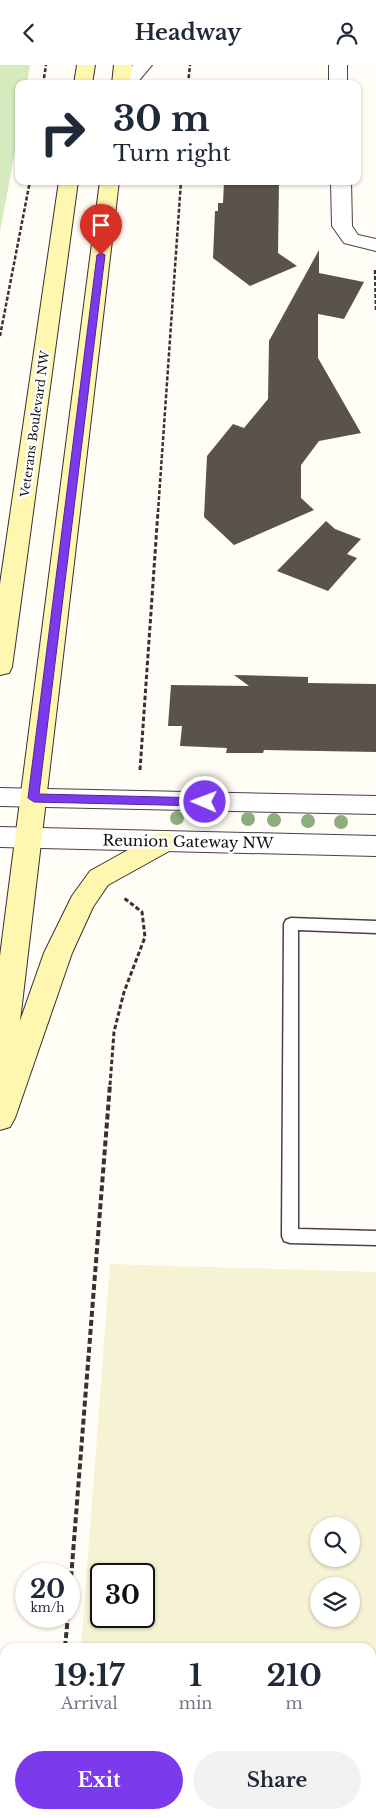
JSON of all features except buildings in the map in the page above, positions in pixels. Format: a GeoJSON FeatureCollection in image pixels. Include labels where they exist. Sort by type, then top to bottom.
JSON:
{"type":"FeatureCollection","features":[{"type":"Feature","properties":{"kind":"main road"},"geometry":{"type":"LineString","coordinates":[[84,80],[86,65]]}},
{"type":"Feature","properties":{"kind":"main road"},"geometry":{"type":"LineString","coordinates":[[121,80],[123,65]]}},
{"type":"Feature","properties":{"kind":"main road","name":"Veterans Boulevard NW"},"geometry":{"type":"LineString","coordinates":[[0,667],[69,185]]}},
{"type":"Feature","properties":{"kind":"main road"},"geometry":{"type":"LineString","coordinates":[[0,1068],[110,185]]}},
{"type":"Feature","properties":{"kind":"main road"},"geometry":{"type":"LineString","coordinates":[[0,1118],[58,953],[82,903],[99,878],[164,842]]}},
{"type":"Feature","properties":{"kind":"street"},"geometry":{"type":"LineString","coordinates":[[130,80],[143,65]]}},
{"type":"Feature","properties":{"kind":"street"},"geometry":{"type":"LineString","coordinates":[[338,65],[338,80]]}},
{"type":"Feature","properties":{"kind":"street"},"geometry":{"type":"LineString","coordinates":[[341,185],[342,225],[351,239],[375,245]]}},
{"type":"Feature","properties":{"kind":"street"},"geometry":{"type":"LineString","coordinates":[[0,797],[376,805]]}},
{"type":"Feature","properties":{"kind":"street","name":"Reunion Gateway NW"},"geometry":{"type":"LineString","coordinates":[[0,837],[376,846]]}},
{"type":"Feature","properties":{"kind":"lane"},"geometry":{"type":"LineString","coordinates":[[376,927],[291,924],[290,1236],[376,1238]]}},
{"type":"Feature","properties":{"kind":"path"},"geometry":{"type":"LineString","coordinates":[[44,80],[46,65]]}},
{"type":"Feature","properties":{"kind":"path"},"geometry":{"type":"LineString","coordinates":[[188,80],[190,65]]}},
{"type":"Feature","properties":{"kind":"path"},"geometry":{"type":"LineString","coordinates":[[0,336],[29,185]]}},
{"type":"Feature","properties":{"kind":"path"},"geometry":{"type":"LineString","coordinates":[[140,770],[181,185]]}},
{"type":"Feature","properties":{"kind":"path"},"geometry":{"type":"LineString","coordinates":[[375,245],[376,310]]}},
{"type":"Feature","properties":{"kind":"path"},"geometry":{"type":"LineString","coordinates":[[72,1563],[114,1032],[124,991],[145,937],[142,912],[120,895]]}},
{"type":"Feature","properties":{"kind":"path"},"geometry":{"type":"LineString","coordinates":[[65,1643],[67,1628]]}},
{"type":"Feature","properties":{"kind":"shaded area"},"geometry":{"type":"Polygon","coordinates":[[[110,1264],[376,1272],[376,1643],[81,1643],[110,1264]]]}},
{"type":"Feature","properties":{"kind":"green space"},"geometry":{"type":"Polygon","coordinates":[[[0,65],[30,65],[28,80],[15,80],[15,151],[0,232],[0,65]]]}},
{"type":"Feature","properties":{"kind":"route"},"geometry":{"type":"LineString","coordinates":[[101,255],[34,798],[205,802]]}}]}
